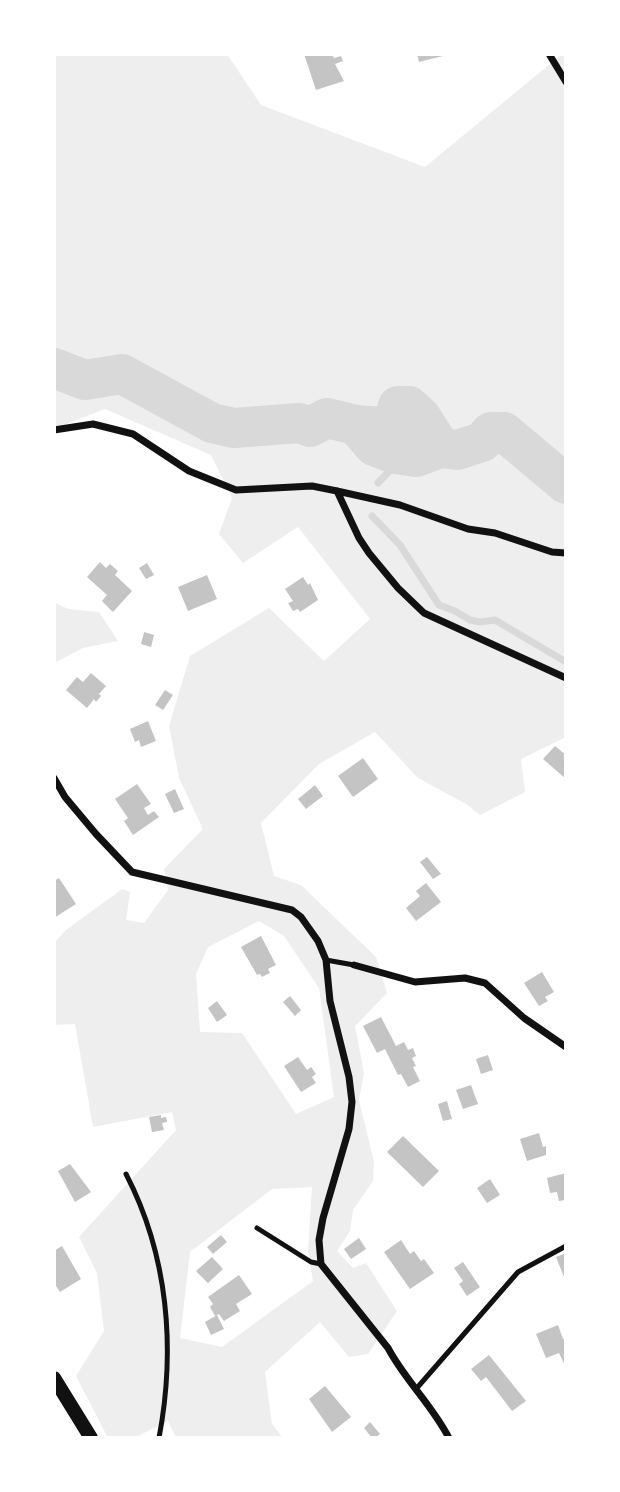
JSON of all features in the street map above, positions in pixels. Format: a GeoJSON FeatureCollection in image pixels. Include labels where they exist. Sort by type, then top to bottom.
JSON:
{"type":"FeatureCollection","features":[{"type":"Feature","properties":{"kind":"main road"},"geometry":{"type":"LineString","coordinates":[[54,1378],[91,1438]]}},
{"type":"Feature","properties":{"kind":"street"},"geometry":{"type":"LineString","coordinates":[[549,54],[566,82]]}},
{"type":"Feature","properties":{"kind":"street"},"geometry":{"type":"LineString","coordinates":[[54,430],[93,424],[133,434],[189,471],[236,490],[312,486],[400,505],[468,529],[495,533],[552,552],[566,553]]}},
{"type":"Feature","properties":{"kind":"street"},"geometry":{"type":"LineString","coordinates":[[337,491],[369,553],[398,588],[424,613],[566,678]]}},
{"type":"Feature","properties":{"kind":"street"},"geometry":{"type":"LineString","coordinates":[[54,778],[65,797],[132,872],[292,910],[301,917],[318,941],[326,960],[330,1001],[349,1077],[352,1102],[349,1129],[323,1218],[319,1240],[321,1264],[388,1348],[449,1438]]}},
{"type":"Feature","properties":{"kind":"street"},"geometry":{"type":"LineString","coordinates":[[354,965],[415,982],[465,978],[485,983],[524,1018],[566,1047]]}},
{"type":"Feature","properties":{"kind":"lane"},"geometry":{"type":"LineString","coordinates":[[326,960],[354,965]]}},
{"type":"Feature","properties":{"kind":"lane"},"geometry":{"type":"LineString","coordinates":[[126,1174],[138,1197],[163,1284],[168,1358],[159,1438]]}},
{"type":"Feature","properties":{"kind":"lane"},"geometry":{"type":"LineString","coordinates":[[257,1228],[311,1262],[321,1264]]}},
{"type":"Feature","properties":{"kind":"lane"},"geometry":{"type":"LineString","coordinates":[[416,1389],[518,1272],[566,1246]]}},
{"type":"Feature","properties":{"kind":"shaded area"},"geometry":{"type":"Polygon","coordinates":[[[54,54],[227,54],[261,105],[425,167],[562,54],[566,54],[566,737],[521,759],[525,792],[480,815],[466,804],[418,778],[375,732],[319,764],[261,823],[274,876],[301,885],[376,957],[387,993],[355,1026],[364,1073],[359,1100],[374,1162],[373,1181],[353,1210],[350,1231],[337,1251],[353,1268],[366,1263],[397,1311],[368,1354],[349,1357],[320,1322],[265,1372],[272,1424],[283,1438],[176,1438],[168,1421],[134,1438],[108,1438],[76,1376],[104,1331],[97,1273],[79,1237],[176,1130],[172,1112],[93,1127],[75,1024],[54,1025],[54,943],[66,930],[122,889],[130,892],[126,920],[144,923],[168,890],[164,869],[203,829],[179,778],[169,726],[190,656],[269,608],[324,661],[370,619],[298,527],[243,563],[219,534],[232,498],[211,455],[105,409],[54,429],[54,54]],[[259,921],[208,947],[196,974],[200,1032],[242,1033],[296,1114],[334,1097],[319,988],[284,936],[259,921]],[[312,1187],[272,1189],[190,1252],[180,1338],[222,1347],[313,1281],[308,1251],[312,1187]]]}},
{"type":"Feature","properties":{"kind":"shaded area"},"geometry":{"type":"Polygon","coordinates":[[[54,602],[68,609],[99,612],[118,641],[83,648],[54,663],[54,602]]]}},
{"type":"Feature","properties":{"kind":"building"},"geometry":{"type":"Polygon","coordinates":[[[304,54],[332,54],[334,58],[341,56],[343,61],[335,64],[344,81],[316,90],[304,54]]]}},
{"type":"Feature","properties":{"kind":"building"},"geometry":{"type":"Polygon","coordinates":[[[417,54],[447,54],[447,55],[419,62],[417,54]]]}},
{"type":"Feature","properties":{"kind":"building"},"geometry":{"type":"Polygon","coordinates":[[[100,562],[106,568],[110,564],[118,571],[115,575],[132,591],[113,612],[102,601],[107,595],[87,577],[100,562]]]}},
{"type":"Feature","properties":{"kind":"building"},"geometry":{"type":"Polygon","coordinates":[[[147,563],[154,575],[146,579],[139,568],[147,563]]]}},
{"type":"Feature","properties":{"kind":"building"},"geometry":{"type":"Polygon","coordinates":[[[207,575],[217,599],[188,611],[178,587],[207,575]]]}},
{"type":"Feature","properties":{"kind":"building"},"geometry":{"type":"Polygon","coordinates":[[[303,577],[308,585],[310,583],[318,600],[300,612],[298,609],[293,611],[288,603],[293,601],[285,589],[303,577]]]}},
{"type":"Feature","properties":{"kind":"building"},"geometry":{"type":"Polygon","coordinates":[[[144,632],[154,635],[151,647],[141,644],[144,632]]]}},
{"type":"Feature","properties":{"kind":"building"},"geometry":{"type":"Polygon","coordinates":[[[91,673],[106,686],[96,702],[94,699],[87,708],[66,690],[77,677],[83,682],[91,673]]]}},
{"type":"Feature","properties":{"kind":"building"},"geometry":{"type":"Polygon","coordinates":[[[165,690],[173,695],[163,710],[155,705],[165,690]]]}},
{"type":"Feature","properties":{"kind":"building"},"geometry":{"type":"Polygon","coordinates":[[[148,721],[156,741],[141,747],[139,740],[135,742],[130,729],[148,721]]]}},
{"type":"Feature","properties":{"kind":"building"},"geometry":{"type":"Polygon","coordinates":[[[555,746],[566,755],[566,779],[543,759],[555,746]]]}},
{"type":"Feature","properties":{"kind":"building"},"geometry":{"type":"Polygon","coordinates":[[[363,758],[378,779],[353,797],[338,776],[363,758]]]}},
{"type":"Feature","properties":{"kind":"building"},"geometry":{"type":"Polygon","coordinates":[[[137,784],[151,804],[144,808],[148,815],[154,811],[159,817],[133,835],[124,821],[128,818],[115,799],[137,784]]]}},
{"type":"Feature","properties":{"kind":"building"},"geometry":{"type":"Polygon","coordinates":[[[315,785],[323,796],[306,809],[298,799],[315,785]]]}},
{"type":"Feature","properties":{"kind":"building"},"geometry":{"type":"Polygon","coordinates":[[[175,789],[184,809],[174,813],[165,794],[175,789]]]}},
{"type":"Feature","properties":{"kind":"building"},"geometry":{"type":"Polygon","coordinates":[[[427,857],[441,874],[433,879],[420,862],[427,857]]]}},
{"type":"Feature","properties":{"kind":"building"},"geometry":{"type":"Polygon","coordinates":[[[59,878],[76,904],[54,918],[54,881],[59,878]]]}},
{"type":"Feature","properties":{"kind":"building"},"geometry":{"type":"Polygon","coordinates":[[[426,883],[441,902],[416,921],[406,908],[420,896],[416,891],[426,883]]]}},
{"type":"Feature","properties":{"kind":"building"},"geometry":{"type":"Polygon","coordinates":[[[261,936],[276,965],[268,969],[270,973],[262,977],[257,975],[241,947],[261,936]]]}},
{"type":"Feature","properties":{"kind":"building"},"geometry":{"type":"Polygon","coordinates":[[[542,972],[554,992],[545,997],[548,1001],[539,1006],[524,983],[542,972]]]}},
{"type":"Feature","properties":{"kind":"building"},"geometry":{"type":"Polygon","coordinates":[[[290,996],[301,1010],[295,1016],[283,1002],[290,996]]]}},
{"type":"Feature","properties":{"kind":"building"},"geometry":{"type":"Polygon","coordinates":[[[217,1001],[227,1015],[217,1022],[208,1008],[217,1001]]]}},
{"type":"Feature","properties":{"kind":"building"},"geometry":{"type":"Polygon","coordinates":[[[381,1017],[396,1046],[404,1042],[408,1050],[413,1048],[416,1056],[412,1058],[416,1066],[413,1067],[420,1081],[408,1087],[401,1074],[398,1075],[385,1049],[377,1053],[363,1026],[381,1017]]]}},
{"type":"Feature","properties":{"kind":"building"},"geometry":{"type":"Polygon","coordinates":[[[488,1055],[493,1070],[481,1074],[476,1059],[488,1055]]]}},
{"type":"Feature","properties":{"kind":"building"},"geometry":{"type":"Polygon","coordinates":[[[298,1057],[307,1070],[311,1067],[316,1074],[312,1077],[316,1083],[301,1092],[284,1066],[298,1057]]]}},
{"type":"Feature","properties":{"kind":"building"},"geometry":{"type":"Polygon","coordinates":[[[471,1085],[478,1104],[463,1109],[456,1090],[471,1085]]]}},
{"type":"Feature","properties":{"kind":"building"},"geometry":{"type":"Polygon","coordinates":[[[447,1101],[452,1119],[443,1121],[438,1104],[447,1101]]]}},
{"type":"Feature","properties":{"kind":"building"},"geometry":{"type":"Polygon","coordinates":[[[161,1115],[161,1118],[166,1117],[167,1122],[162,1123],[164,1130],[152,1132],[149,1117],[161,1115]]]}},
{"type":"Feature","properties":{"kind":"building"},"geometry":{"type":"Polygon","coordinates":[[[539,1133],[543,1147],[546,1146],[546,1155],[527,1161],[520,1139],[539,1133]]]}},
{"type":"Feature","properties":{"kind":"building"},"geometry":{"type":"Polygon","coordinates":[[[403,1136],[439,1171],[423,1187],[387,1152],[403,1136]]]}},
{"type":"Feature","properties":{"kind":"building"},"geometry":{"type":"Polygon","coordinates":[[[70,1164],[91,1192],[75,1202],[58,1171],[70,1164]]]}},
{"type":"Feature","properties":{"kind":"building"},"geometry":{"type":"Polygon","coordinates":[[[566,1173],[566,1200],[559,1201],[557,1192],[550,1193],[547,1178],[566,1173]]]}},
{"type":"Feature","properties":{"kind":"building"},"geometry":{"type":"Polygon","coordinates":[[[490,1179],[500,1195],[487,1203],[477,1188],[490,1179]]]}},
{"type":"Feature","properties":{"kind":"building"},"geometry":{"type":"Polygon","coordinates":[[[221,1235],[227,1242],[213,1254],[207,1247],[221,1235]]]}},
{"type":"Feature","properties":{"kind":"building"},"geometry":{"type":"Polygon","coordinates":[[[359,1238],[366,1249],[351,1259],[344,1249],[359,1238]]]}},
{"type":"Feature","properties":{"kind":"building"},"geometry":{"type":"Polygon","coordinates":[[[401,1240],[410,1254],[414,1251],[434,1273],[410,1289],[384,1252],[401,1240]]]}},
{"type":"Feature","properties":{"kind":"building"},"geometry":{"type":"Polygon","coordinates":[[[62,1246],[81,1279],[60,1292],[54,1283],[54,1251],[62,1246]]]}},
{"type":"Feature","properties":{"kind":"building"},"geometry":{"type":"Polygon","coordinates":[[[566,1253],[566,1282],[556,1257],[566,1253]]]}},
{"type":"Feature","properties":{"kind":"building"},"geometry":{"type":"Polygon","coordinates":[[[212,1257],[223,1269],[208,1283],[196,1271],[212,1257]]]}},
{"type":"Feature","properties":{"kind":"building"},"geometry":{"type":"Polygon","coordinates":[[[463,1262],[480,1287],[467,1296],[459,1284],[463,1281],[454,1268],[463,1262]]]}},
{"type":"Feature","properties":{"kind":"building"},"geometry":{"type":"Polygon","coordinates":[[[239,1275],[252,1294],[236,1304],[240,1311],[224,1321],[219,1314],[215,1316],[210,1307],[213,1304],[208,1297],[239,1275]]]}},
{"type":"Feature","properties":{"kind":"building"},"geometry":{"type":"Polygon","coordinates":[[[217,1315],[224,1329],[211,1335],[205,1322],[217,1315]]]}},
{"type":"Feature","properties":{"kind":"building"},"geometry":{"type":"Polygon","coordinates":[[[558,1325],[563,1339],[566,1338],[566,1368],[559,1353],[546,1358],[536,1334],[558,1325]]]}},
{"type":"Feature","properties":{"kind":"building"},"geometry":{"type":"Polygon","coordinates":[[[489,1355],[526,1401],[512,1411],[486,1377],[481,1381],[471,1369],[489,1355]]]}},
{"type":"Feature","properties":{"kind":"building"},"geometry":{"type":"Polygon","coordinates":[[[325,1386],[351,1417],[332,1432],[309,1399],[325,1386]]]}},
{"type":"Feature","properties":{"kind":"building"},"geometry":{"type":"Polygon","coordinates":[[[370,1422],[380,1434],[375,1438],[364,1428],[370,1422]]]}},
{"type":"Feature","properties":{"kind":"waterway"},"geometry":{"type":"LineString","coordinates":[[54,368],[85,380],[122,374],[212,423],[234,428],[299,423],[310,427],[327,418],[356,425],[374,446],[395,454],[416,457],[441,448],[457,450],[482,442],[491,432],[504,432],[566,484]]}},
{"type":"Feature","properties":{"kind":"waterway"},"geometry":{"type":"LineString","coordinates":[[356,425],[382,427],[393,423],[398,406],[409,406],[421,417],[441,448]]}},
{"type":"Feature","properties":{"kind":"waterway"},"geometry":{"type":"LineString","coordinates":[[378,483],[394,466],[395,454]]}},
{"type":"Feature","properties":{"kind":"waterway"},"geometry":{"type":"LineString","coordinates":[[372,516],[400,545],[439,605],[470,620],[495,620],[566,662]]}}]}
